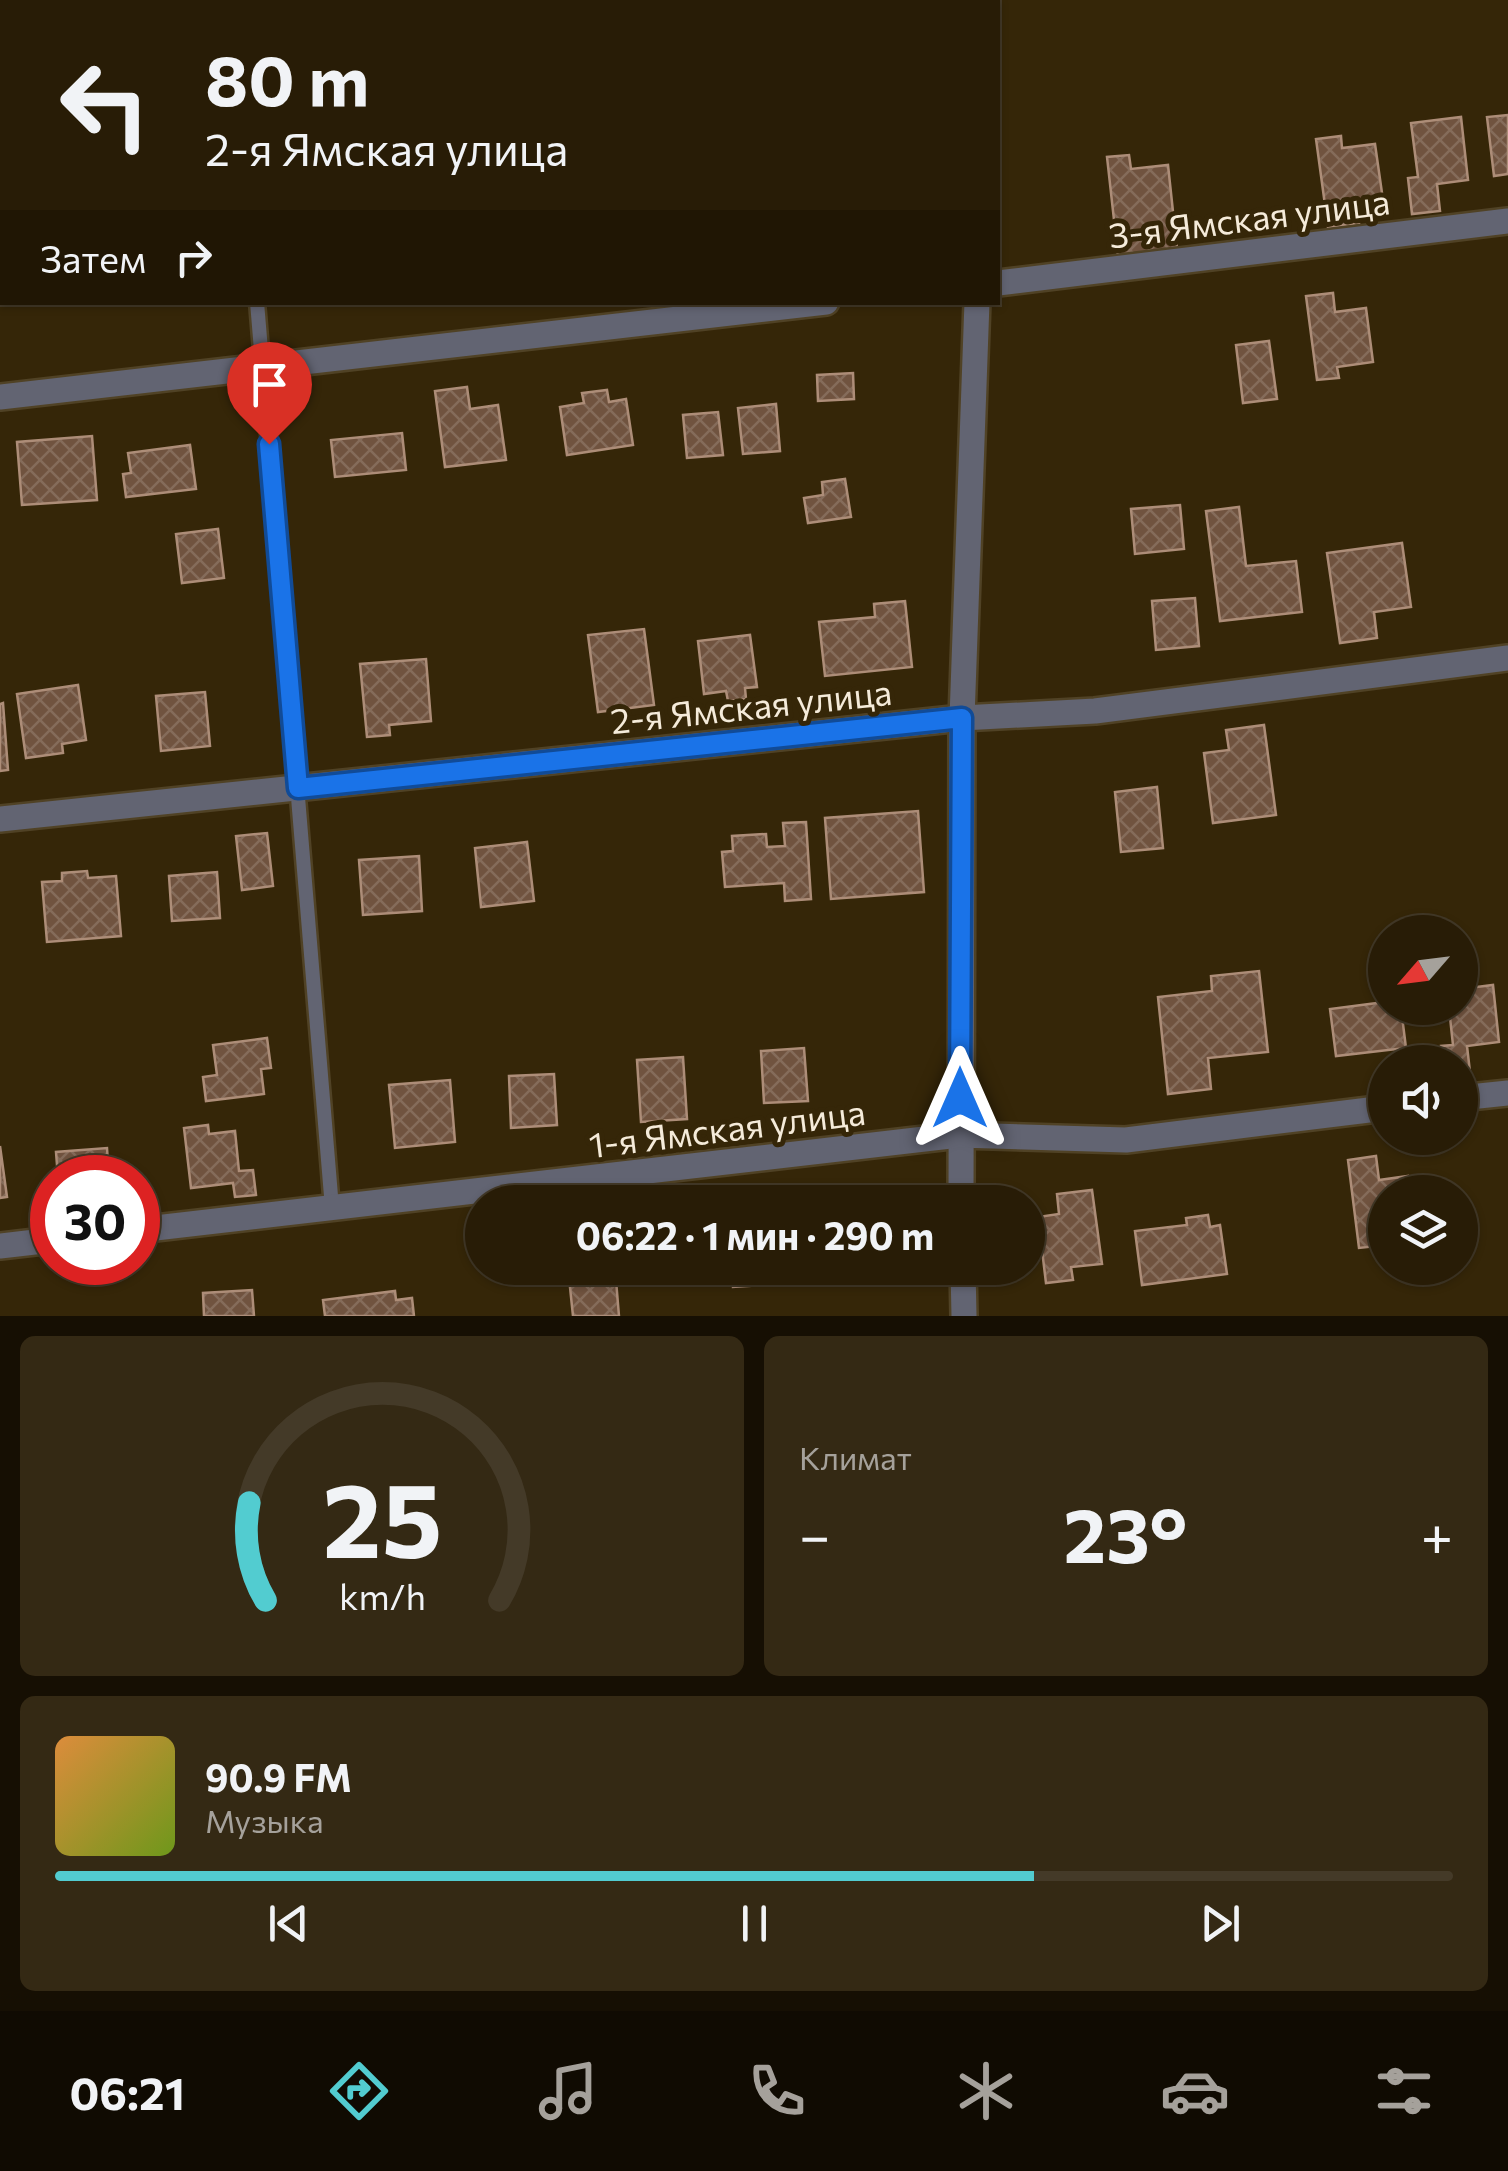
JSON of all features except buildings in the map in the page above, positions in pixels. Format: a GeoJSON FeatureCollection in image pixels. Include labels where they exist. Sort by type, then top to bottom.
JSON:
{"type":"FeatureCollection","features":[{"type":"Feature","properties":{"kind":"street","name":"3-я Ямская улица"},"geometry":{"type":"LineString","coordinates":[[1000,283],[1508,221]]}},
{"type":"Feature","properties":{"kind":"street"},"geometry":{"type":"LineString","coordinates":[[0,397],[800,305]]}},
{"type":"Feature","properties":{"kind":"street"},"geometry":{"type":"LineString","coordinates":[[960,1185],[962,718],[977,305]]}},
{"type":"Feature","properties":{"kind":"street","name":"2-я Ямская улица"},"geometry":{"type":"LineString","coordinates":[[0,819],[962,718],[1095,711],[1508,658]]}},
{"type":"Feature","properties":{"kind":"street"},"geometry":{"type":"LineString","coordinates":[[1478,1096],[1508,1092]]}},
{"type":"Feature","properties":{"kind":"street","name":"1-я Ямская улица"},"geometry":{"type":"LineString","coordinates":[[160,1228],[959,1136],[1126,1140],[1368,1110]]}},
{"type":"Feature","properties":{"kind":"street"},"geometry":{"type":"LineString","coordinates":[[0,1246],[30,1243]]}},
{"type":"Feature","properties":{"kind":"street"},"geometry":{"type":"LineString","coordinates":[[963,1285],[964,1316]]}},
{"type":"Feature","properties":{"kind":"lane"},"geometry":{"type":"LineString","coordinates":[[257,305],[332,1208]]}},
{"type":"Feature","properties":{"kind":"route"},"geometry":{"type":"LineString","coordinates":[[269,444],[298,788],[962,718],[960,1098]]}}]}
